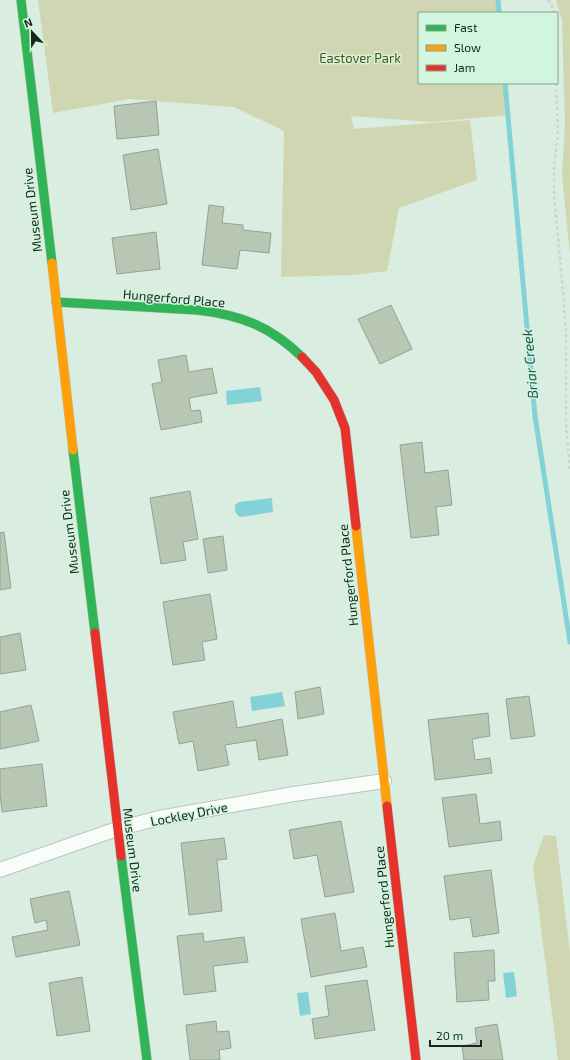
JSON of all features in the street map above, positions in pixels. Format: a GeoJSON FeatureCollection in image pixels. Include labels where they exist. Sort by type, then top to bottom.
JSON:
{"type":"FeatureCollection","features":[{"type":"Feature","properties":{"kind":"street","name":"Museum Drive"},"geometry":{"type":"LineString","coordinates":[[21,0],[117,829],[147,1060]]}},
{"type":"Feature","properties":{"kind":"street","name":"Hungerford Place"},"geometry":{"type":"LineString","coordinates":[[56,302],[208,311],[235,316],[266,330],[290,346],[320,377],[334,402],[345,428],[416,1060]]}},
{"type":"Feature","properties":{"kind":"street","name":"Lockley Drive"},"geometry":{"type":"LineString","coordinates":[[0,870],[88,838],[159,818],[294,794],[384,781]]}},
{"type":"Feature","properties":{"kind":"path"},"geometry":{"type":"LineString","coordinates":[[548,0],[554,12]]}},
{"type":"Feature","properties":{"kind":"path"},"geometry":{"type":"LineString","coordinates":[[556,84],[558,135],[554,166],[554,195],[565,319],[566,424],[570,470]]}},
{"type":"Feature","properties":{"kind":"green space","name":"Eastover Park"},"geometry":{"type":"Polygon","coordinates":[[[38,0],[497,0],[498,12],[418,12],[418,84],[505,84],[508,115],[432,122],[351,116],[354,129],[470,120],[477,180],[399,208],[387,271],[352,275],[281,277],[284,131],[234,107],[130,99],[53,113],[38,0]]]}},
{"type":"Feature","properties":{"kind":"green space"},"geometry":{"type":"Polygon","coordinates":[[[556,0],[570,0],[570,254],[562,175],[565,126],[562,20],[556,0]]]}},
{"type":"Feature","properties":{"kind":"green space"},"geometry":{"type":"Polygon","coordinates":[[[544,835],[556,836],[570,953],[570,1060],[558,1060],[533,866],[544,835]]]}},
{"type":"Feature","properties":{"kind":"water"},"geometry":{"type":"Polygon","coordinates":[[[260,387],[262,401],[227,405],[226,391],[260,387]]]}},
{"type":"Feature","properties":{"kind":"water"},"geometry":{"type":"Polygon","coordinates":[[[272,498],[273,512],[241,517],[238,516],[235,511],[235,505],[239,502],[272,498]]]}},
{"type":"Feature","properties":{"kind":"water"},"geometry":{"type":"Polygon","coordinates":[[[282,692],[285,706],[252,711],[250,697],[282,692]]]}},
{"type":"Feature","properties":{"kind":"water"},"geometry":{"type":"Polygon","coordinates":[[[514,972],[517,996],[506,998],[503,973],[514,972]]]}},
{"type":"Feature","properties":{"kind":"water"},"geometry":{"type":"Polygon","coordinates":[[[308,992],[311,1014],[300,1016],[297,993],[308,992]]]}},
{"type":"Feature","properties":{"kind":"building"},"geometry":{"type":"Polygon","coordinates":[[[156,101],[159,135],[117,139],[114,106],[156,101]]]}},
{"type":"Feature","properties":{"kind":"building"},"geometry":{"type":"Polygon","coordinates":[[[158,149],[167,204],[131,210],[123,155],[158,149]]]}},
{"type":"Feature","properties":{"kind":"building"},"geometry":{"type":"Polygon","coordinates":[[[209,205],[224,207],[222,223],[243,225],[243,230],[271,233],[269,253],[240,250],[237,269],[202,265],[209,205]]]}},
{"type":"Feature","properties":{"kind":"building"},"geometry":{"type":"Polygon","coordinates":[[[156,232],[160,269],[117,274],[112,238],[156,232]]]}},
{"type":"Feature","properties":{"kind":"building"},"geometry":{"type":"Polygon","coordinates":[[[391,305],[412,349],[380,364],[358,319],[391,305]]]}},
{"type":"Feature","properties":{"kind":"building"},"geometry":{"type":"Polygon","coordinates":[[[186,355],[189,372],[212,368],[217,393],[189,398],[191,411],[200,410],[202,422],[161,430],[152,384],[162,382],[158,360],[186,355]]]}},
{"type":"Feature","properties":{"kind":"building"},"geometry":{"type":"Polygon","coordinates":[[[422,442],[425,473],[448,470],[452,505],[436,507],[439,535],[411,538],[400,445],[422,442]]]}},
{"type":"Feature","properties":{"kind":"building"},"geometry":{"type":"Polygon","coordinates":[[[190,491],[198,539],[183,542],[186,560],[161,564],[150,498],[190,491]]]}},
{"type":"Feature","properties":{"kind":"building"},"geometry":{"type":"Polygon","coordinates":[[[4,532],[11,588],[0,590],[0,533],[4,532]]]}},
{"type":"Feature","properties":{"kind":"building"},"geometry":{"type":"Polygon","coordinates":[[[223,536],[227,570],[208,573],[203,539],[223,536]]]}},
{"type":"Feature","properties":{"kind":"building"},"geometry":{"type":"Polygon","coordinates":[[[210,594],[217,639],[202,642],[205,660],[173,665],[163,602],[210,594]]]}},
{"type":"Feature","properties":{"kind":"building"},"geometry":{"type":"Polygon","coordinates":[[[20,633],[26,670],[0,674],[0,637],[20,633]]]}},
{"type":"Feature","properties":{"kind":"building"},"geometry":{"type":"Polygon","coordinates":[[[320,687],[324,714],[298,719],[295,692],[320,687]]]}},
{"type":"Feature","properties":{"kind":"building"},"geometry":{"type":"Polygon","coordinates":[[[529,696],[535,736],[511,739],[506,699],[529,696]]]}},
{"type":"Feature","properties":{"kind":"building"},"geometry":{"type":"Polygon","coordinates":[[[233,701],[237,728],[282,719],[288,755],[259,760],[256,740],[225,745],[229,765],[198,771],[193,741],[179,744],[173,712],[233,701]]]}},
{"type":"Feature","properties":{"kind":"building"},"geometry":{"type":"Polygon","coordinates":[[[31,705],[39,741],[0,749],[0,712],[31,705]]]}},
{"type":"Feature","properties":{"kind":"building"},"geometry":{"type":"Polygon","coordinates":[[[488,713],[490,736],[472,739],[475,760],[490,758],[492,773],[435,780],[428,720],[488,713]]]}},
{"type":"Feature","properties":{"kind":"building"},"geometry":{"type":"Polygon","coordinates":[[[42,764],[47,806],[2,812],[0,769],[42,764]]]}},
{"type":"Feature","properties":{"kind":"building"},"geometry":{"type":"Polygon","coordinates":[[[476,794],[480,824],[500,821],[502,840],[449,847],[442,798],[476,794]]]}},
{"type":"Feature","properties":{"kind":"building"},"geometry":{"type":"Polygon","coordinates":[[[341,821],[354,892],[325,897],[317,855],[294,859],[289,830],[341,821]]]}},
{"type":"Feature","properties":{"kind":"building"},"geometry":{"type":"Polygon","coordinates":[[[224,838],[227,859],[217,860],[222,911],[189,915],[181,843],[224,838]]]}},
{"type":"Feature","properties":{"kind":"building"},"geometry":{"type":"Polygon","coordinates":[[[491,870],[499,933],[473,937],[470,917],[450,920],[444,876],[491,870]]]}},
{"type":"Feature","properties":{"kind":"building"},"geometry":{"type":"Polygon","coordinates":[[[69,891],[80,945],[16,957],[12,937],[48,930],[46,920],[35,923],[30,899],[69,891]]]}},
{"type":"Feature","properties":{"kind":"building"},"geometry":{"type":"Polygon","coordinates":[[[335,913],[341,951],[363,947],[367,967],[311,977],[301,919],[335,913]]]}},
{"type":"Feature","properties":{"kind":"building"},"geometry":{"type":"Polygon","coordinates":[[[203,933],[204,942],[244,937],[248,962],[213,966],[216,991],[184,995],[177,936],[203,933]]]}},
{"type":"Feature","properties":{"kind":"building"},"geometry":{"type":"Polygon","coordinates":[[[494,950],[495,981],[488,981],[489,1000],[457,1002],[454,953],[494,950]]]}},
{"type":"Feature","properties":{"kind":"building"},"geometry":{"type":"Polygon","coordinates":[[[82,977],[90,1031],[57,1036],[49,983],[82,977]]]}},
{"type":"Feature","properties":{"kind":"building"},"geometry":{"type":"Polygon","coordinates":[[[367,980],[375,1030],[315,1039],[312,1019],[329,1016],[325,986],[367,980]]]}},
{"type":"Feature","properties":{"kind":"building"},"geometry":{"type":"Polygon","coordinates":[[[216,1021],[217,1032],[229,1031],[231,1048],[219,1050],[220,1060],[190,1060],[186,1025],[216,1021]]]}},
{"type":"Feature","properties":{"kind":"building"},"geometry":{"type":"Polygon","coordinates":[[[497,1024],[503,1060],[464,1060],[462,1046],[477,1043],[475,1028],[497,1024]]]}},
{"type":"Feature","properties":{"kind":"waterway","name":"Briar Creek"},"geometry":{"type":"LineString","coordinates":[[498,0],[499,12]]}},
{"type":"Feature","properties":{"kind":"waterway","name":"Briar Creek"},"geometry":{"type":"LineString","coordinates":[[505,84],[535,416],[570,642]]}},
{"type":"Feature","properties":{"kind":"traffic: fast"},"geometry":{"type":"LineString","coordinates":[[21,0],[52,263]]}},
{"type":"Feature","properties":{"kind":"traffic: fast"},"geometry":{"type":"LineString","coordinates":[[56,302],[197,310],[227,315],[241,319],[266,330],[278,337],[302,357]]}},
{"type":"Feature","properties":{"kind":"traffic: fast"},"geometry":{"type":"LineString","coordinates":[[73,450],[95,633]]}},
{"type":"Feature","properties":{"kind":"traffic: fast"},"geometry":{"type":"LineString","coordinates":[[121,856],[147,1060]]}},
{"type":"Feature","properties":{"kind":"traffic: slow"},"geometry":{"type":"LineString","coordinates":[[52,263],[73,450]]}},
{"type":"Feature","properties":{"kind":"traffic: slow"},"geometry":{"type":"LineString","coordinates":[[356,526],[387,806]]}},
{"type":"Feature","properties":{"kind":"traffic: jam"},"geometry":{"type":"LineString","coordinates":[[302,357],[316,372],[334,400],[345,428],[356,526]]}},
{"type":"Feature","properties":{"kind":"traffic: jam"},"geometry":{"type":"LineString","coordinates":[[95,633],[121,856]]}},
{"type":"Feature","properties":{"kind":"traffic: jam"},"geometry":{"type":"LineString","coordinates":[[387,806],[416,1060]]}}]}
